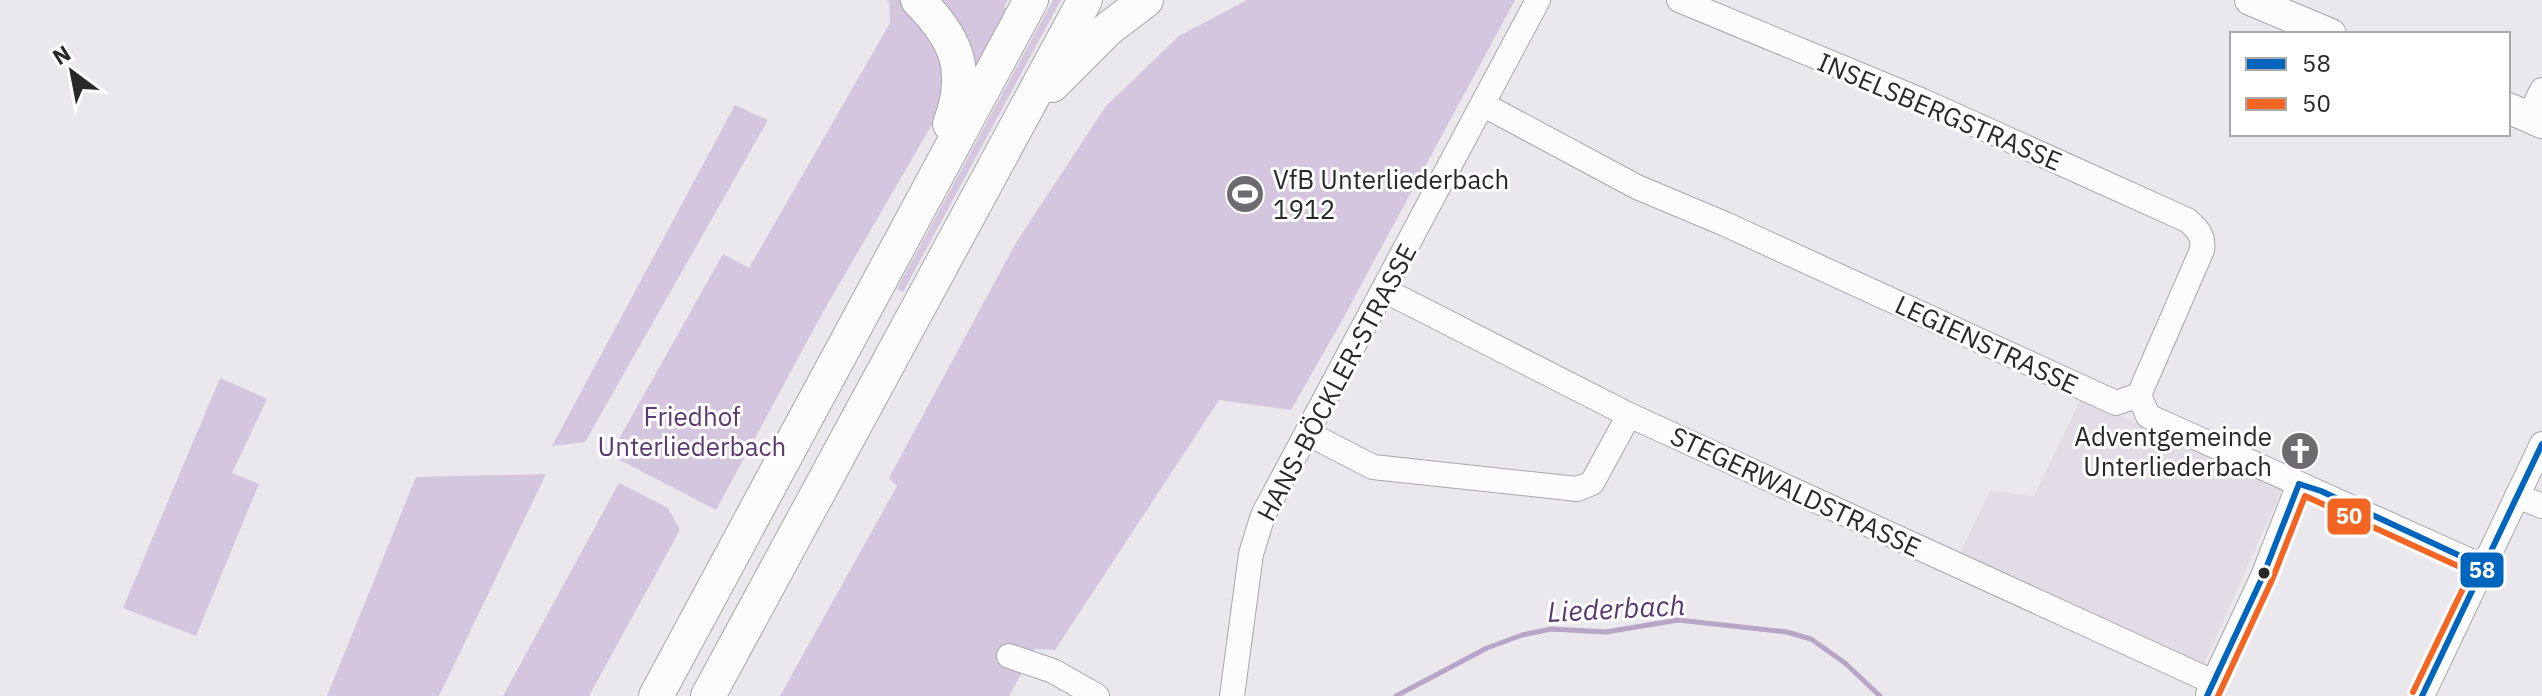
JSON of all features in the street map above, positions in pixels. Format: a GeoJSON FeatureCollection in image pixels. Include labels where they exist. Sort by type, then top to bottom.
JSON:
{"type":"FeatureCollection","features":[{"type":"Feature","properties":{"kind":"highway"},"geometry":{"type":"LineString","coordinates":[[904,235],[954,112],[961,84],[958,61],[943,28],[918,0]]}},
{"type":"Feature","properties":{"kind":"highway"},"geometry":{"type":"LineString","coordinates":[[656,696],[1031,0]]}},
{"type":"Feature","properties":{"kind":"highway"},"geometry":{"type":"LineString","coordinates":[[708,696],[1085,0]]}},
{"type":"Feature","properties":{"kind":"highway"},"geometry":{"type":"LineString","coordinates":[[1008,142],[1054,83],[1089,46],[1146,0]]}},
{"type":"Feature","properties":{"kind":"main road"},"geometry":{"type":"LineString","coordinates":[[2250,0],[2326,32]]}},
{"type":"Feature","properties":{"kind":"street","name":"HANS-BÖCKLER-STRASSE"},"geometry":{"type":"LineString","coordinates":[[1232,696],[1251,554],[1263,515],[1538,0]]}},
{"type":"Feature","properties":{"kind":"street","name":"INSELSBERGSTRASSE"},"geometry":{"type":"LineString","coordinates":[[1679,0],[1923,101],[2187,220],[2198,229],[2203,240],[2202,250],[2139,395]]}},
{"type":"Feature","properties":{"kind":"street","name":"LEGIENSTRASSE"},"geometry":{"type":"LineString","coordinates":[[1484,105],[1637,187],[1725,224],[2116,403],[2139,395]]}},
{"type":"Feature","properties":{"kind":"street","name":"STEGERWALDSTRASSE"},"geometry":{"type":"LineString","coordinates":[[1384,290],[1629,415],[2210,689]]}},
{"type":"Feature","properties":{"kind":"street"},"geometry":{"type":"LineString","coordinates":[[2139,395],[2148,416],[2321,491],[2484,567]]}},
{"type":"Feature","properties":{"kind":"street"},"geometry":{"type":"LineString","coordinates":[[1307,433],[1373,467],[1577,489],[1592,483],[1629,415]]}},
{"type":"Feature","properties":{"kind":"street"},"geometry":{"type":"LineString","coordinates":[[2422,696],[2542,444]]}},
{"type":"Feature","properties":{"kind":"street"},"geometry":{"type":"LineString","coordinates":[[2210,689],[2263,576],[2299,484]]}},
{"type":"Feature","properties":{"kind":"street"},"geometry":{"type":"LineString","coordinates":[[2517,496],[2542,506]]}},
{"type":"Feature","properties":{"kind":"street"},"geometry":{"type":"LineString","coordinates":[[1009,656],[1053,671],[1097,696]]}},
{"type":"Feature","properties":{"kind":"shaded area"},"geometry":{"type":"Polygon","coordinates":[[[2081,398],[2282,489],[2203,666],[1958,557],[1990,491],[2034,496],[2081,398]]]}},
{"type":"Feature","properties":{"kind":"green space","name":"Friedhof Unterliederbach"},"geometry":{"type":"Polygon","coordinates":[[[887,0],[906,0],[928,22],[950,83],[934,121],[823,312],[716,510],[610,455],[723,254],[749,268],[890,23],[887,0]]]}},
{"type":"Feature","properties":{"kind":"green space"},"geometry":{"type":"Polygon","coordinates":[[[929,0],[1008,0],[1004,7],[1007,9],[976,69],[929,0]]]}},
{"type":"Feature","properties":{"kind":"green space"},"geometry":{"type":"Polygon","coordinates":[[[1053,0],[1061,0],[903,292],[897,289],[1053,0]]]}},
{"type":"Feature","properties":{"kind":"green space"},"geometry":{"type":"Polygon","coordinates":[[[1247,0],[1515,0],[1291,410],[1219,400],[1055,650],[1035,649],[1009,696],[780,696],[897,486],[889,478],[1017,241],[1106,106],[1179,36],[1247,0]]]}},
{"type":"Feature","properties":{"kind":"green space"},"geometry":{"type":"Polygon","coordinates":[[[735,105],[768,120],[585,442],[552,446],[735,105]]]}},
{"type":"Feature","properties":{"kind":"green space"},"geometry":{"type":"Polygon","coordinates":[[[220,378],[267,399],[232,473],[259,484],[196,636],[123,608],[220,378]]]}},
{"type":"Feature","properties":{"kind":"green space"},"geometry":{"type":"Polygon","coordinates":[[[546,474],[439,696],[327,696],[416,477],[546,474]]]}},
{"type":"Feature","properties":{"kind":"green space"},"geometry":{"type":"Polygon","coordinates":[[[619,483],[668,508],[680,530],[589,696],[503,696],[619,483]]]}},
{"type":"Feature","properties":{"kind":"waterway","name":"Liederbach"},"geometry":{"type":"LineString","coordinates":[[1396,696],[1487,648],[1522,635],[1551,629],[1606,632],[1678,620],[1787,632],[1811,639],[1845,663],[1880,696]]}},
{"type":"Feature","properties":{"kind":"transit line","name":"58"},"geometry":{"type":"LineString","coordinates":[[2422,696],[2542,444]]}},
{"type":"Feature","properties":{"kind":"transit line","name":"58"},"geometry":{"type":"LineString","coordinates":[[2299,484],[2321,491],[2484,567]]}},
{"type":"Feature","properties":{"kind":"transit line","name":"58"},"geometry":{"type":"LineString","coordinates":[[2207,696],[2263,576],[2299,484]]}},
{"type":"Feature","properties":{"kind":"transit line","name":"50"},"geometry":{"type":"LineString","coordinates":[[2218,696],[2272,580],[2305,496],[2471,572],[2413,692]]}},
{"type":"Feature","properties":{"kind":"place","name":"VfB Unterliederbach 1912"},"geometry":{"type":"Point","coordinates":[1245,194]}},
{"type":"Feature","properties":{"kind":"place","name":"Adventgemeinde Unterliederbach"},"geometry":{"type":"Point","coordinates":[2300,451]}}]}
